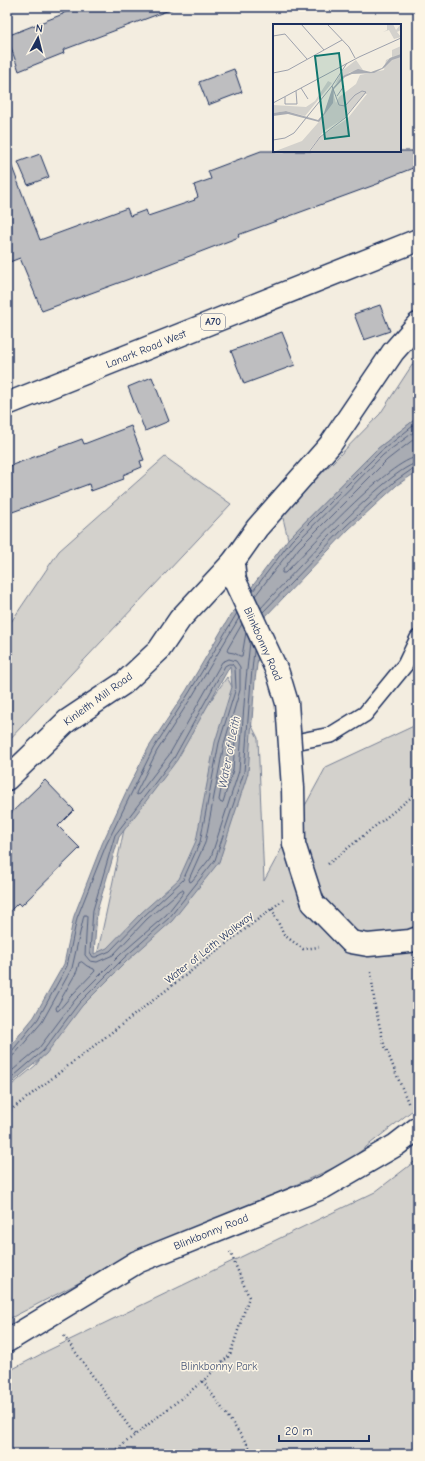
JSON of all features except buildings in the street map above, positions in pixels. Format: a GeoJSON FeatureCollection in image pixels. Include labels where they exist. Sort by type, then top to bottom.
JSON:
{"type":"FeatureCollection","features":[{"type":"Feature","properties":{"kind":"street","name":"Lanark Road West"},"geometry":{"type":"LineString","coordinates":[[7,404],[418,240]]}},
{"type":"Feature","properties":{"kind":"street"},"geometry":{"type":"LineString","coordinates":[[234,572],[257,528],[330,445],[393,352],[418,324]]}},
{"type":"Feature","properties":{"kind":"street","name":"Blinkbonny Road"},"geometry":{"type":"LineString","coordinates":[[234,572],[278,673],[287,703],[294,844],[313,903],[351,942],[368,946],[410,941],[418,938]]}},
{"type":"Feature","properties":{"kind":"street","name":"Kinleith Mill Road"},"geometry":{"type":"LineString","coordinates":[[7,779],[67,721],[124,683],[159,650],[180,619],[234,572]]}},
{"type":"Feature","properties":{"kind":"street","name":"Blinkbonny Road"},"geometry":{"type":"LineString","coordinates":[[7,1340],[137,1262],[324,1187],[396,1145],[418,1128]]}},
{"type":"Feature","properties":{"kind":"lane"},"geometry":{"type":"LineString","coordinates":[[290,743],[331,735],[365,714],[405,665],[418,638]]}},
{"type":"Feature","properties":{"kind":"path"},"geometry":{"type":"LineString","coordinates":[[326,866],[418,792]]}},
{"type":"Feature","properties":{"kind":"path","name":"Water of Leith Walkway"},"geometry":{"type":"LineString","coordinates":[[7,1113],[289,895]]}},
{"type":"Feature","properties":{"kind":"path"},"geometry":{"type":"LineString","coordinates":[[272,909],[284,935]]}},
{"type":"Feature","properties":{"kind":"path"},"geometry":{"type":"LineString","coordinates":[[368,946],[375,1007],[384,1044],[410,1107]]}},
{"type":"Feature","properties":{"kind":"path"},"geometry":{"type":"LineString","coordinates":[[111,1454],[203,1381],[230,1355],[249,1297],[220,1228]]}},
{"type":"Feature","properties":{"kind":"path"},"geometry":{"type":"LineString","coordinates":[[49,1315],[135,1435]]}},
{"type":"Feature","properties":{"kind":"path"},"geometry":{"type":"LineString","coordinates":[[203,1381],[254,1454]]}},
{"type":"Feature","properties":{"kind":"green space"},"geometry":{"type":"Polygon","coordinates":[[[418,356],[418,417],[377,449],[288,539],[282,514],[380,414],[418,356]]]}},
{"type":"Feature","properties":{"kind":"green space"},"geometry":{"type":"Polygon","coordinates":[[[165,457],[231,504],[7,742],[7,628],[59,551],[165,457]]]}},
{"type":"Feature","properties":{"kind":"green space"},"geometry":{"type":"Polygon","coordinates":[[[227,677],[258,738],[264,881],[326,767],[418,724],[418,1106],[347,1162],[216,1220],[146,1248],[7,1320],[7,1089],[36,1065],[90,988],[125,825],[227,677]]]}},
{"type":"Feature","properties":{"kind":"green space","name":"Blinkbonny Park"},"geometry":{"type":"Polygon","coordinates":[[[418,1159],[418,1454],[7,1454],[7,1372],[47,1351],[375,1192],[418,1159]]]}},
{"type":"Feature","properties":{"kind":"water","name":"Water of Leith"},"geometry":{"type":"Polygon","coordinates":[[[418,417],[418,471],[397,485],[349,529],[263,619],[255,680],[248,773],[219,862],[172,921],[127,961],[82,1006],[46,1054],[7,1087],[7,1050],[34,1017],[64,964],[74,916],[102,844],[149,747],[186,691],[230,616],[288,539],[377,449],[418,417]],[[230,666],[177,760],[119,837],[97,911],[94,954],[107,948],[141,913],[179,879],[196,841],[215,742],[232,687],[230,666]]]}}]}
